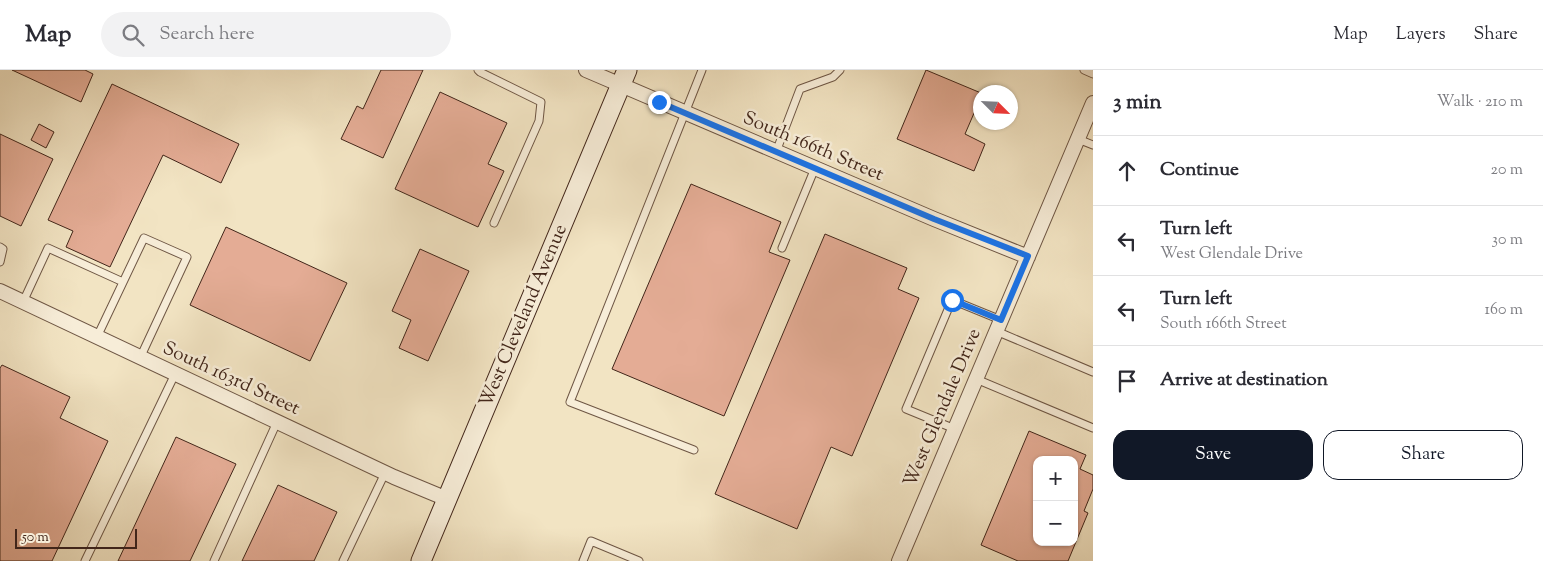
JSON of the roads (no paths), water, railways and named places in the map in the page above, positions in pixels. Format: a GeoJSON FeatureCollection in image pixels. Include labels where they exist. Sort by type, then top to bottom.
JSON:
{"type":"FeatureCollection","features":[{"type":"Feature","properties":{"kind":"main road","name":"West Cleveland Avenue"},"geometry":{"type":"LineString","coordinates":[[421,561],[624,78]]}},
{"type":"Feature","properties":{"kind":"street","name":"South 166th Street"},"geometry":{"type":"LineString","coordinates":[[586,70],[624,78],[684,113],[1028,256]]}},
{"type":"Feature","properties":{"kind":"street","name":"West Glendale Drive"},"geometry":{"type":"LineString","coordinates":[[899,561],[1093,103]]}},
{"type":"Feature","properties":{"kind":"street","name":"South 163rd Street"},"geometry":{"type":"LineString","coordinates":[[0,291],[385,473],[447,499]]}},
{"type":"Feature","properties":{"kind":"lane"},"geometry":{"type":"LineString","coordinates":[[478,70],[541,102],[539,121],[494,223]]}},
{"type":"Feature","properties":{"kind":"lane"},"geometry":{"type":"LineString","coordinates":[[694,450],[570,402],[702,70]]}},
{"type":"Feature","properties":{"kind":"lane"},"geometry":{"type":"LineString","coordinates":[[776,152],[800,89],[833,77],[840,70]]}},
{"type":"Feature","properties":{"kind":"lane"},"geometry":{"type":"LineString","coordinates":[[1084,70],[1093,74]]}},
{"type":"Feature","properties":{"kind":"lane"},"geometry":{"type":"LineString","coordinates":[[1078,139],[1093,145]]}},
{"type":"Feature","properties":{"kind":"lane"},"geometry":{"type":"LineString","coordinates":[[782,248],[815,168]]}},
{"type":"Feature","properties":{"kind":"lane"},"geometry":{"type":"LineString","coordinates":[[97,337],[144,238],[187,257],[140,358]]}},
{"type":"Feature","properties":{"kind":"lane"},"geometry":{"type":"LineString","coordinates":[[0,247],[2,248],[0,262]]}},
{"type":"Feature","properties":{"kind":"lane"},"geometry":{"type":"LineString","coordinates":[[23,302],[48,248],[123,282]]}},
{"type":"Feature","properties":{"kind":"lane"},"geometry":{"type":"LineString","coordinates":[[955,429],[906,409],[952,300],[998,326],[1093,372]]}},
{"type":"Feature","properties":{"kind":"lane"},"geometry":{"type":"LineString","coordinates":[[85,561],[175,374]]}},
{"type":"Feature","properties":{"kind":"lane"},"geometry":{"type":"LineString","coordinates":[[976,379],[1093,428]]}},
{"type":"Feature","properties":{"kind":"lane"},"geometry":{"type":"LineString","coordinates":[[214,561],[277,422]]}},
{"type":"Feature","properties":{"kind":"lane"},"geometry":{"type":"LineString","coordinates":[[343,561],[385,473]]}},
{"type":"Feature","properties":{"kind":"lane"},"geometry":{"type":"LineString","coordinates":[[583,561],[591,541],[639,561]]}}]}
